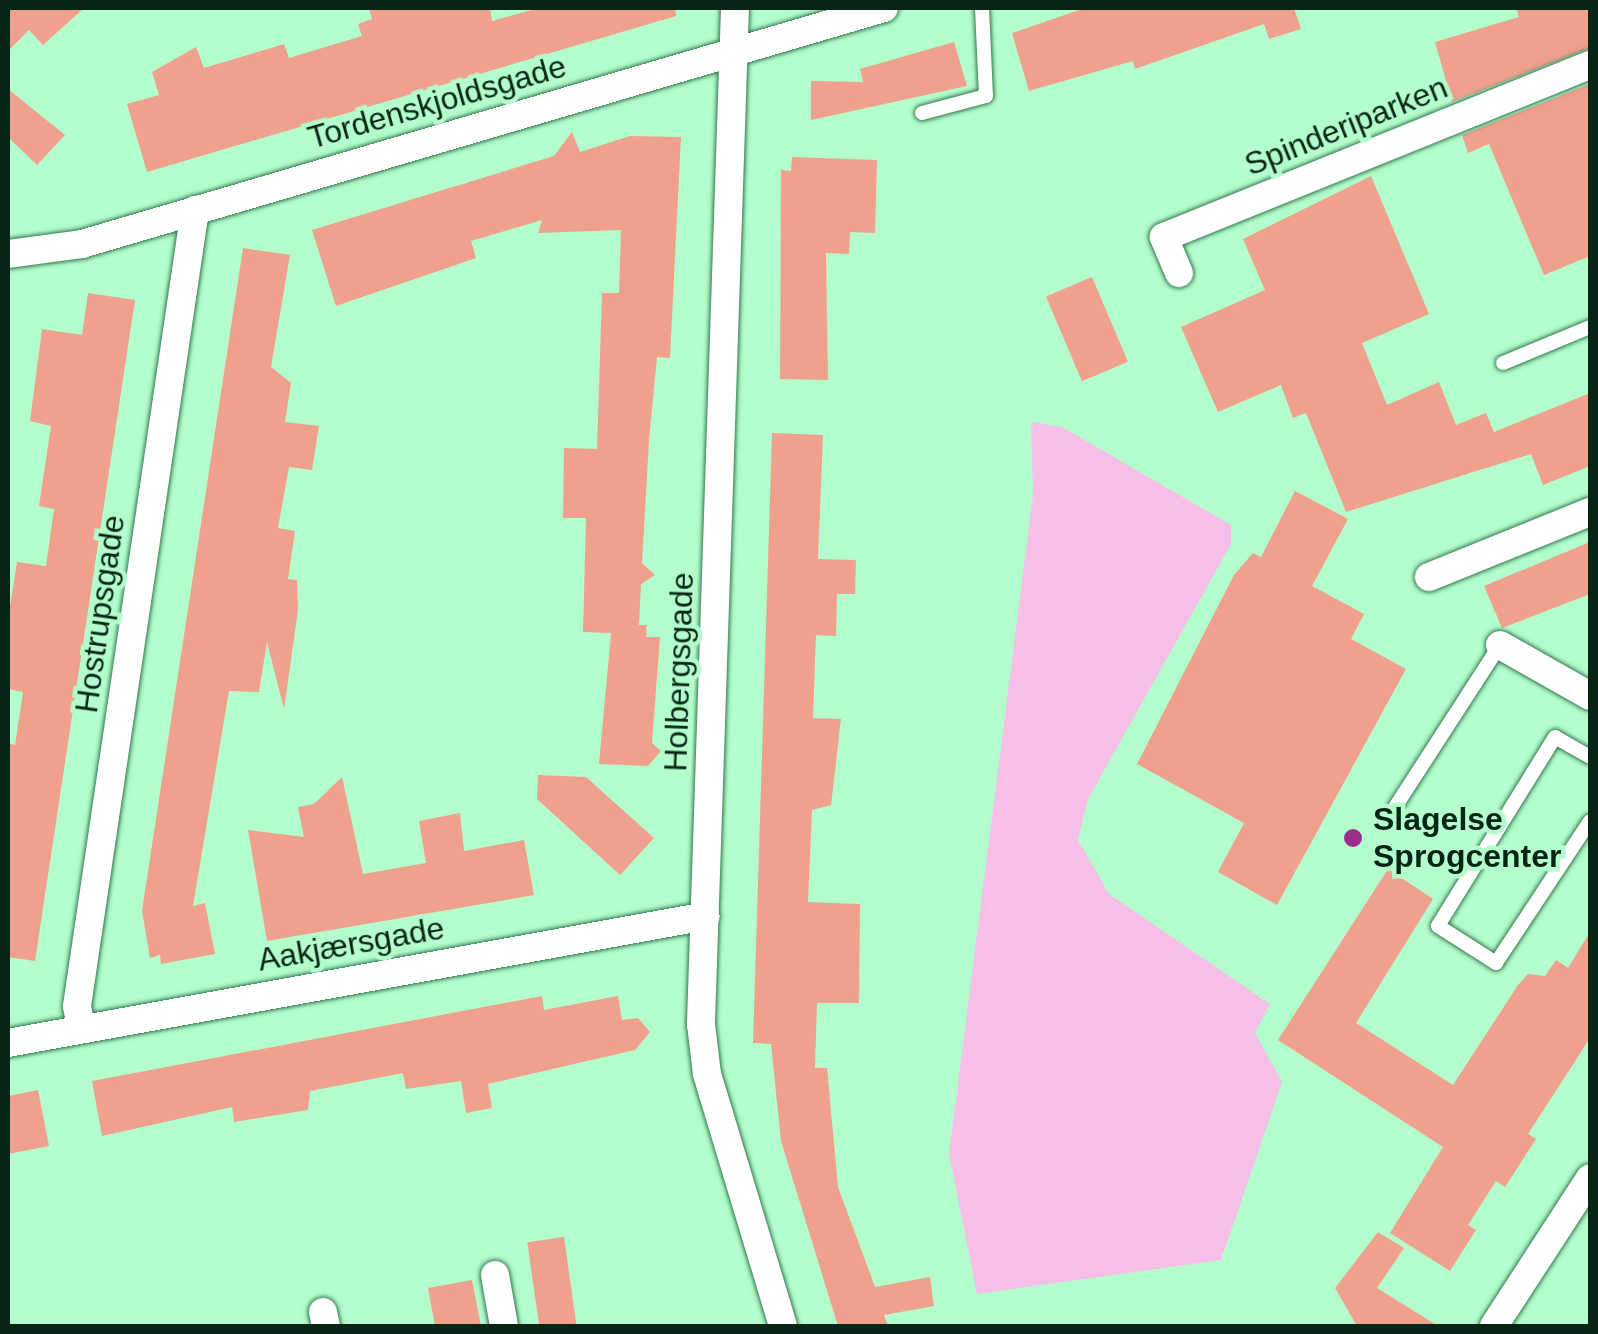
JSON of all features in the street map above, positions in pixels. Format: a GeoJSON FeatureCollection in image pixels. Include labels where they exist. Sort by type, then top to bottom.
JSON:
{"type":"FeatureCollection","features":[{"type":"Feature","properties":{"kind":"street","name":"Holbergsgade"},"geometry":{"type":"LineString","coordinates":[[735,8],[706,916],[707,1074],[784,1326]]}},
{"type":"Feature","properties":{"kind":"street","name":"Tordenskjoldsgade"},"geometry":{"type":"LineString","coordinates":[[8,254],[82,244],[884,8]]}},
{"type":"Feature","properties":{"kind":"street","name":"Spinderiparken"},"geometry":{"type":"LineString","coordinates":[[1179,272],[1164,237],[1590,65]]}},
{"type":"Feature","properties":{"kind":"street","name":"Hostrupsgade"},"geometry":{"type":"LineString","coordinates":[[81,1028],[76,1006],[195,210]]}},
{"type":"Feature","properties":{"kind":"street"},"geometry":{"type":"LineString","coordinates":[[1429,578],[1590,512]]}},
{"type":"Feature","properties":{"kind":"street"},"geometry":{"type":"LineString","coordinates":[[1500,646],[1590,696]]}},
{"type":"Feature","properties":{"kind":"street","name":"Aakjærsgade"},"geometry":{"type":"LineString","coordinates":[[8,1043],[706,916]]}},
{"type":"Feature","properties":{"kind":"street"},"geometry":{"type":"LineString","coordinates":[[1494,1326],[1590,1178]]}},
{"type":"Feature","properties":{"kind":"street"},"geometry":{"type":"LineString","coordinates":[[495,1275],[504,1326]]}},
{"type":"Feature","properties":{"kind":"lane"},"geometry":{"type":"LineString","coordinates":[[922,113],[986,96],[982,8]]}},
{"type":"Feature","properties":{"kind":"lane"},"geometry":{"type":"LineString","coordinates":[[1503,363],[1590,327]]}},
{"type":"Feature","properties":{"kind":"lane"},"geometry":{"type":"LineString","coordinates":[[1390,815],[1500,646]]}},
{"type":"Feature","properties":{"kind":"lane"},"geometry":{"type":"LineString","coordinates":[[1590,757],[1555,736],[1438,926],[1496,963],[1590,821]]}},
{"type":"Feature","properties":{"kind":"shaded area"},"geometry":{"type":"Polygon","coordinates":[[[1031,422],[1062,427],[1231,525],[1231,544],[1088,799],[1078,840],[1109,894],[1270,1004],[1255,1033],[1282,1082],[1221,1260],[977,1294],[949,1154],[1033,495],[1031,422]]]}},
{"type":"Feature","properties":{"kind":"building"},"geometry":{"type":"Polygon","coordinates":[[[8,8],[84,8],[43,45],[29,30],[8,51],[8,8]]]}},
{"type":"Feature","properties":{"kind":"building"},"geometry":{"type":"Polygon","coordinates":[[[369,8],[490,8],[492,21],[539,8],[675,8],[676,16],[147,172],[127,104],[159,95],[152,72],[196,47],[204,68],[284,44],[289,58],[362,36],[358,24],[372,19],[369,8]]]}},
{"type":"Feature","properties":{"kind":"building"},"geometry":{"type":"Polygon","coordinates":[[[1294,8],[1301,29],[1269,39],[1264,24],[1135,69],[1133,61],[1029,91],[1012,33],[1079,10],[1294,8]]]}},
{"type":"Feature","properties":{"kind":"building"},"geometry":{"type":"Polygon","coordinates":[[[1516,8],[1590,8],[1590,48],[1452,102],[1435,42],[1519,17],[1516,8]]]}},
{"type":"Feature","properties":{"kind":"building"},"geometry":{"type":"Polygon","coordinates":[[[954,42],[967,86],[811,120],[811,81],[863,82],[860,69],[954,42]]]}},
{"type":"Feature","properties":{"kind":"building"},"geometry":{"type":"Polygon","coordinates":[[[1590,84],[1590,256],[1544,275],[1489,144],[1468,153],[1462,135],[1590,84]]]}},
{"type":"Feature","properties":{"kind":"building"},"geometry":{"type":"Polygon","coordinates":[[[8,89],[65,135],[37,165],[8,137],[8,89]]]}},
{"type":"Feature","properties":{"kind":"building"},"geometry":{"type":"Polygon","coordinates":[[[572,132],[580,152],[630,136],[681,137],[670,358],[657,357],[642,563],[655,575],[641,584],[639,625],[647,625],[646,637],[660,637],[652,743],[661,751],[648,766],[599,764],[611,633],[583,632],[586,518],[563,518],[564,448],[597,449],[602,293],[619,293],[621,230],[538,233],[542,220],[471,241],[476,258],[336,306],[312,230],[554,156],[572,132]]]}},
{"type":"Feature","properties":{"kind":"building"},"geometry":{"type":"Polygon","coordinates":[[[792,157],[877,160],[875,233],[850,232],[849,254],[826,253],[828,380],[780,379],[781,170],[791,171],[792,157]]]}},
{"type":"Feature","properties":{"kind":"building"},"geometry":{"type":"Polygon","coordinates":[[[1371,176],[1429,314],[1362,343],[1387,405],[1439,382],[1456,425],[1486,413],[1494,432],[1590,393],[1590,466],[1543,485],[1531,454],[1346,512],[1306,413],[1293,418],[1281,385],[1218,412],[1181,327],[1265,290],[1243,239],[1371,176]]]}},
{"type":"Feature","properties":{"kind":"building"},"geometry":{"type":"Polygon","coordinates":[[[243,248],[290,255],[271,367],[291,383],[285,422],[319,426],[312,470],[289,467],[278,528],[295,531],[288,579],[297,580],[298,610],[284,709],[267,642],[259,692],[229,691],[193,906],[205,903],[215,954],[161,964],[160,955],[150,958],[142,911],[243,248]]]}},
{"type":"Feature","properties":{"kind":"building"},"geometry":{"type":"Polygon","coordinates":[[[1092,277],[1128,362],[1082,381],[1046,297],[1092,277]]]}},
{"type":"Feature","properties":{"kind":"building"},"geometry":{"type":"Polygon","coordinates":[[[88,293],[135,300],[35,961],[8,957],[8,743],[15,745],[23,692],[8,689],[8,619],[17,562],[46,566],[54,509],[39,506],[51,426],[30,421],[42,329],[82,335],[88,293]]]}},
{"type":"Feature","properties":{"kind":"building"},"geometry":{"type":"Polygon","coordinates":[[[772,433],[823,435],[818,559],[856,560],[855,594],[837,594],[836,636],[816,635],[813,718],[841,719],[831,805],[812,810],[808,902],[860,904],[859,1003],[817,1003],[815,1068],[827,1068],[838,1187],[875,1287],[930,1277],[934,1306],[884,1315],[888,1326],[838,1326],[781,1141],[771,1044],[753,1043],[772,433]]]}},
{"type":"Feature","properties":{"kind":"building"},"geometry":{"type":"Polygon","coordinates":[[[1295,491],[1348,519],[1312,586],[1364,614],[1351,639],[1406,669],[1277,905],[1218,872],[1244,823],[1137,764],[1234,575],[1253,553],[1261,557],[1295,491]]]}},
{"type":"Feature","properties":{"kind":"building"},"geometry":{"type":"Polygon","coordinates":[[[1590,542],[1590,594],[1502,628],[1484,586],[1590,542]]]}},
{"type":"Feature","properties":{"kind":"building"},"geometry":{"type":"Polygon","coordinates":[[[538,775],[586,777],[654,838],[620,875],[537,799],[538,775]]]}},
{"type":"Feature","properties":{"kind":"building"},"geometry":{"type":"Polygon","coordinates":[[[342,777],[363,874],[426,863],[419,821],[460,813],[464,851],[524,840],[534,895],[267,941],[248,830],[304,837],[298,807],[314,804],[342,777]]]}},
{"type":"Feature","properties":{"kind":"building"},"geometry":{"type":"Polygon","coordinates":[[[1388,869],[1433,899],[1356,1023],[1453,1085],[1518,985],[1528,974],[1545,976],[1556,960],[1568,968],[1590,932],[1590,1038],[1528,1134],[1536,1139],[1505,1187],[1496,1181],[1468,1225],[1476,1230],[1450,1271],[1390,1233],[1443,1147],[1278,1040],[1388,869]]]}},
{"type":"Feature","properties":{"kind":"building"},"geometry":{"type":"Polygon","coordinates":[[[542,996],[544,1010],[618,996],[622,1020],[638,1018],[650,1032],[635,1050],[488,1084],[492,1108],[466,1113],[461,1081],[406,1089],[403,1073],[310,1091],[308,1110],[234,1122],[232,1107],[102,1136],[92,1081],[542,996]]]}},
{"type":"Feature","properties":{"kind":"building"},"geometry":{"type":"Polygon","coordinates":[[[38,1090],[49,1146],[8,1154],[8,1096],[38,1090]]]}},
{"type":"Feature","properties":{"kind":"building"},"geometry":{"type":"Polygon","coordinates":[[[1378,1232],[1404,1248],[1377,1288],[1438,1326],[1357,1326],[1335,1288],[1378,1232]]]}},
{"type":"Feature","properties":{"kind":"building"},"geometry":{"type":"Polygon","coordinates":[[[564,1237],[577,1326],[539,1326],[527,1242],[564,1237]]]}},
{"type":"Feature","properties":{"kind":"building"},"geometry":{"type":"Polygon","coordinates":[[[472,1280],[481,1326],[435,1326],[428,1288],[472,1280]]]}},
{"type":"Feature","properties":{"kind":"place","name":"Slagelse Sprogcenter"},"geometry":{"type":"Point","coordinates":[1353,838]}}]}
